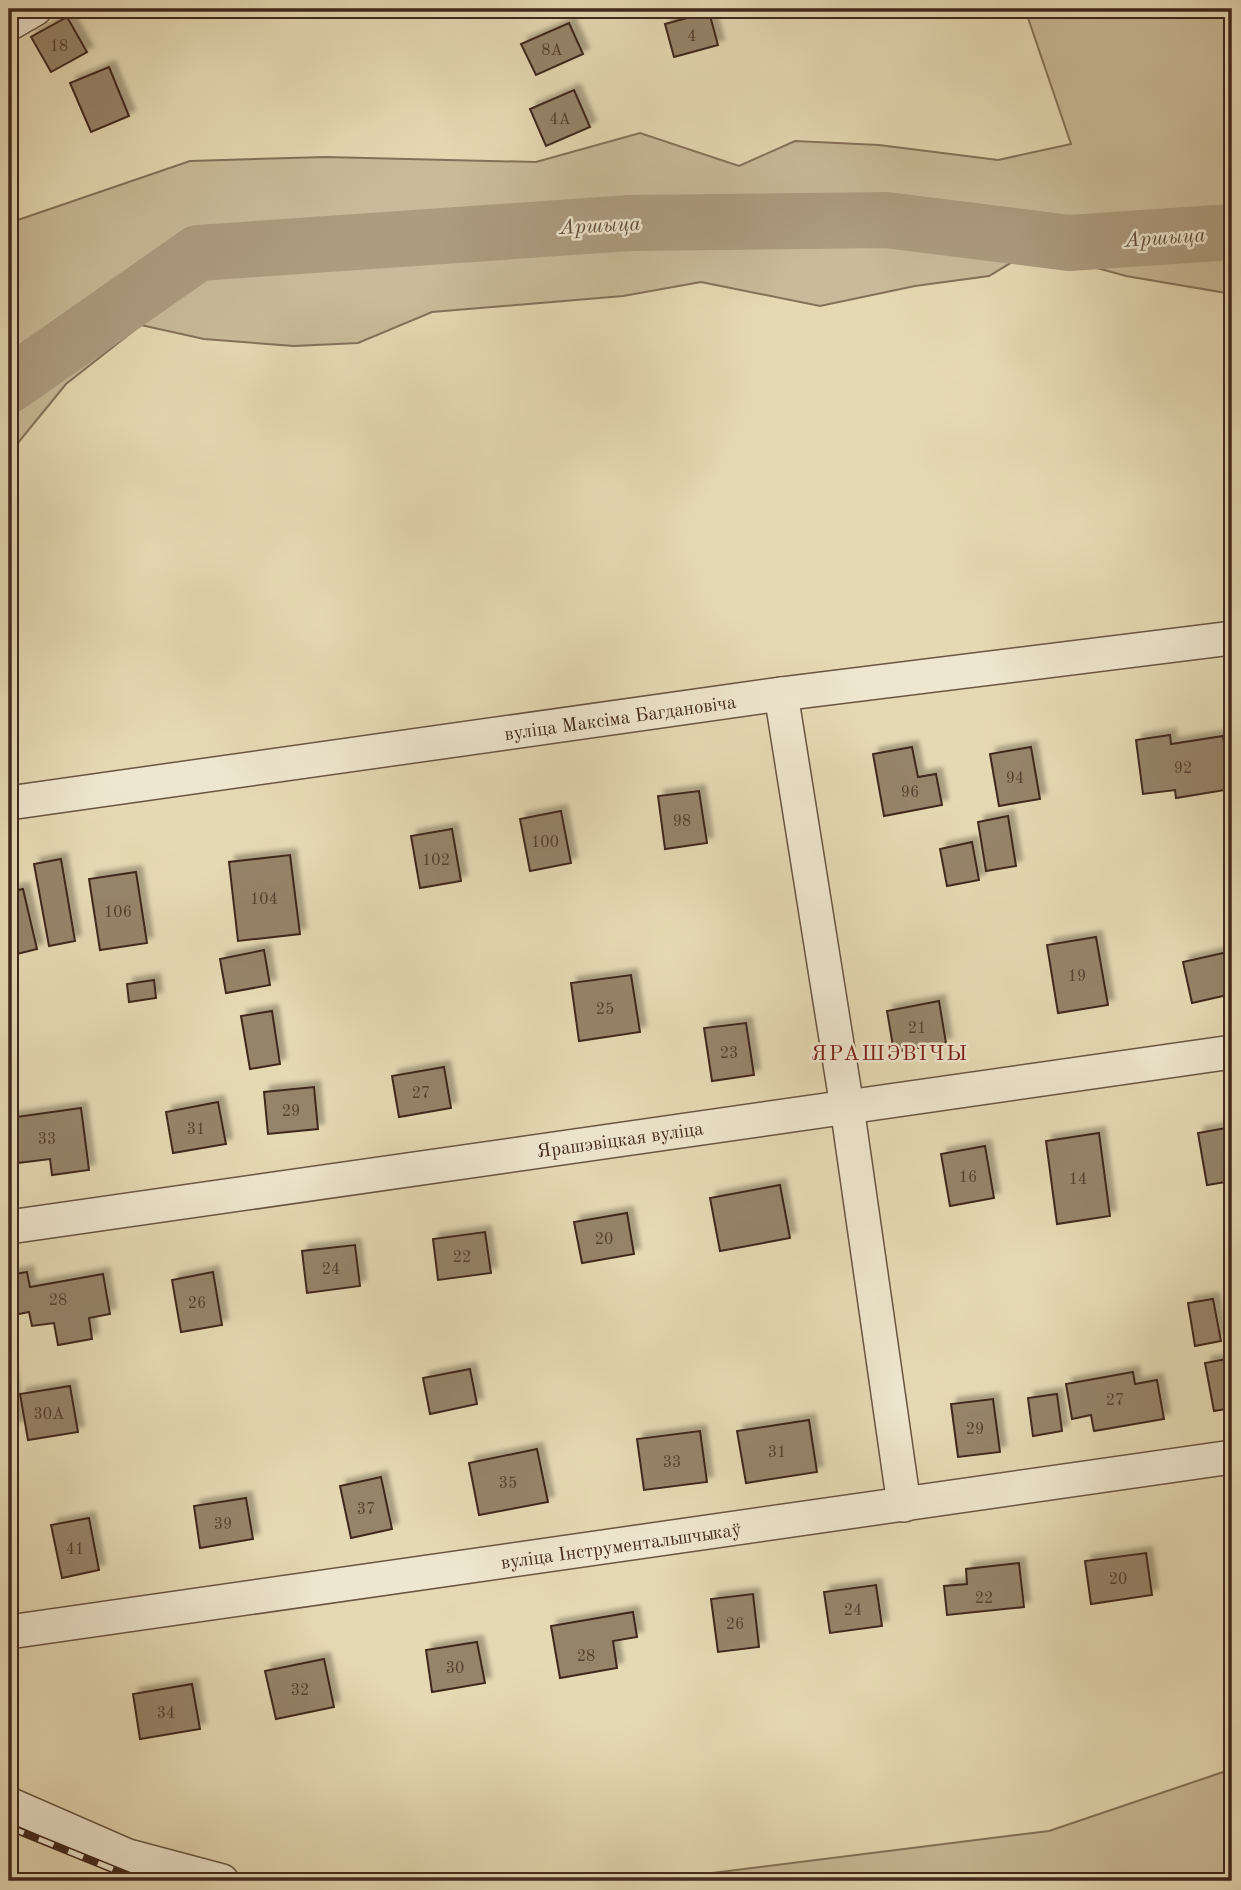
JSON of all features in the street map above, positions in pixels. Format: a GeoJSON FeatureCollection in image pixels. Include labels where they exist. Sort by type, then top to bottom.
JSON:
{"type":"FeatureCollection","features":[{"type":"Feature","properties":{"kind":"street"},"geometry":{"type":"LineString","coordinates":[[9,24],[35,9]]}},
{"type":"Feature","properties":{"kind":"street","name":"вуліца Максіма Багдановіча"},"geometry":{"type":"LineString","coordinates":[[9,803],[781,694],[1232,638]]}},
{"type":"Feature","properties":{"kind":"street"},"geometry":{"type":"LineString","coordinates":[[781,694],[847,1107],[904,1505]]}},
{"type":"Feature","properties":{"kind":"street","name":"Ярашэвіцкая вуліца"},"geometry":{"type":"LineString","coordinates":[[9,1227],[1232,1052]]}},
{"type":"Feature","properties":{"kind":"street","name":"вуліца Інструментальшчыкаў"},"geometry":{"type":"LineString","coordinates":[[9,1632],[1232,1457]]}},
{"type":"Feature","properties":{"kind":"street"},"geometry":{"type":"LineString","coordinates":[[9,1804],[128,1856],[222,1881]]}},
{"type":"Feature","properties":{"kind":"shaded area"},"geometry":{"type":"Polygon","coordinates":[[[1025,9],[1232,9],[1232,294],[1126,276],[1032,250],[989,276],[915,286],[820,306],[701,282],[623,296],[432,312],[358,343],[294,346],[204,339],[141,325],[66,384],[9,454],[9,223],[190,161],[325,157],[536,162],[640,133],[739,166],[795,141],[879,145],[998,160],[1071,144],[1025,9]]]}},
{"type":"Feature","properties":{"kind":"shaded area"},"geometry":{"type":"Polygon","coordinates":[[[1232,1769],[1232,1881],[648,1881],[1049,1831],[1232,1769]]]}},
{"type":"Feature","properties":{"kind":"building"},"geometry":{"type":"Polygon","coordinates":[[[709,12],[718,45],[674,57],[665,24],[709,12]]]}},
{"type":"Feature","properties":{"kind":"building"},"geometry":{"type":"Polygon","coordinates":[[[67,17],[87,52],[51,72],[31,37],[67,17]]]}},
{"type":"Feature","properties":{"kind":"building"},"geometry":{"type":"Polygon","coordinates":[[[569,23],[583,54],[536,75],[521,44],[569,23]]]}},
{"type":"Feature","properties":{"kind":"building"},"geometry":{"type":"Polygon","coordinates":[[[109,67],[129,116],[91,132],[70,83],[109,67]]]}},
{"type":"Feature","properties":{"kind":"building"},"geometry":{"type":"Polygon","coordinates":[[[574,90],[590,127],[546,146],[530,109],[574,90]]]}},
{"type":"Feature","properties":{"kind":"building"},"geometry":{"type":"Polygon","coordinates":[[[1170,735],[1171,744],[1223,736],[1231,789],[1176,798],[1175,790],[1143,794],[1136,740],[1170,735]]]}},
{"type":"Feature","properties":{"kind":"building"},"geometry":{"type":"Polygon","coordinates":[[[912,747],[918,777],[936,774],[942,805],[884,816],[873,754],[912,747]]]}},
{"type":"Feature","properties":{"kind":"building"},"geometry":{"type":"Polygon","coordinates":[[[1031,747],[1040,799],[999,806],[990,754],[1031,747]]]}},
{"type":"Feature","properties":{"kind":"building"},"geometry":{"type":"Polygon","coordinates":[[[699,791],[707,843],[665,849],[658,796],[699,791]]]}},
{"type":"Feature","properties":{"kind":"building"},"geometry":{"type":"Polygon","coordinates":[[[561,811],[571,863],[530,871],[520,819],[561,811]]]}},
{"type":"Feature","properties":{"kind":"building"},"geometry":{"type":"Polygon","coordinates":[[[1008,816],[1016,866],[986,871],[978,822],[1008,816]]]}},
{"type":"Feature","properties":{"kind":"building"},"geometry":{"type":"Polygon","coordinates":[[[452,829],[461,881],[420,888],[411,836],[452,829]]]}},
{"type":"Feature","properties":{"kind":"building"},"geometry":{"type":"Polygon","coordinates":[[[972,842],[979,880],[947,886],[940,849],[972,842]]]}},
{"type":"Feature","properties":{"kind":"building"},"geometry":{"type":"Polygon","coordinates":[[[290,855],[300,934],[238,941],[229,862],[290,855]]]}},
{"type":"Feature","properties":{"kind":"building"},"geometry":{"type":"Polygon","coordinates":[[[61,859],[75,941],[49,946],[34,864],[61,859]]]}},
{"type":"Feature","properties":{"kind":"building"},"geometry":{"type":"Polygon","coordinates":[[[136,872],[147,943],[100,950],[89,879],[136,872]]]}},
{"type":"Feature","properties":{"kind":"building"},"geometry":{"type":"Polygon","coordinates":[[[23,889],[37,949],[9,956],[9,892],[23,889]]]}},
{"type":"Feature","properties":{"kind":"building"},"geometry":{"type":"Polygon","coordinates":[[[1096,937],[1108,1005],[1058,1013],[1047,945],[1096,937]]]}},
{"type":"Feature","properties":{"kind":"building"},"geometry":{"type":"Polygon","coordinates":[[[264,950],[270,985],[226,993],[220,959],[264,950]]]}},
{"type":"Feature","properties":{"kind":"building"},"geometry":{"type":"Polygon","coordinates":[[[1232,951],[1232,994],[1192,1003],[1183,962],[1232,951]]]}},
{"type":"Feature","properties":{"kind":"building"},"geometry":{"type":"Polygon","coordinates":[[[631,975],[640,1032],[579,1041],[571,983],[631,975]]]}},
{"type":"Feature","properties":{"kind":"building"},"geometry":{"type":"Polygon","coordinates":[[[154,980],[156,998],[129,1002],[127,984],[154,980]]]}},
{"type":"Feature","properties":{"kind":"building"},"geometry":{"type":"Polygon","coordinates":[[[939,1001],[946,1043],[894,1052],[887,1011],[939,1001]]]}},
{"type":"Feature","properties":{"kind":"building"},"geometry":{"type":"Polygon","coordinates":[[[272,1011],[280,1064],[250,1069],[241,1016],[272,1011]]]}},
{"type":"Feature","properties":{"kind":"building"},"geometry":{"type":"Polygon","coordinates":[[[746,1023],[754,1075],[712,1081],[704,1028],[746,1023]]]}},
{"type":"Feature","properties":{"kind":"building"},"geometry":{"type":"Polygon","coordinates":[[[444,1067],[451,1108],[399,1117],[392,1076],[444,1067]]]}},
{"type":"Feature","properties":{"kind":"building"},"geometry":{"type":"Polygon","coordinates":[[[314,1087],[318,1129],[268,1134],[264,1092],[314,1087]]]}},
{"type":"Feature","properties":{"kind":"building"},"geometry":{"type":"Polygon","coordinates":[[[218,1102],[226,1144],[173,1153],[166,1112],[218,1102]]]}},
{"type":"Feature","properties":{"kind":"building"},"geometry":{"type":"Polygon","coordinates":[[[81,1108],[89,1170],[52,1175],[50,1159],[9,1164],[9,1118],[81,1108]]]}},
{"type":"Feature","properties":{"kind":"building"},"geometry":{"type":"Polygon","coordinates":[[[1232,1127],[1232,1181],[1207,1185],[1198,1133],[1232,1127]]]}},
{"type":"Feature","properties":{"kind":"building"},"geometry":{"type":"Polygon","coordinates":[[[1099,1133],[1110,1216],[1057,1224],[1046,1141],[1099,1133]]]}},
{"type":"Feature","properties":{"kind":"building"},"geometry":{"type":"Polygon","coordinates":[[[985,1146],[994,1198],[950,1206],[941,1154],[985,1146]]]}},
{"type":"Feature","properties":{"kind":"building"},"geometry":{"type":"Polygon","coordinates":[[[780,1185],[790,1238],[720,1251],[710,1198],[780,1185]]]}},
{"type":"Feature","properties":{"kind":"building"},"geometry":{"type":"Polygon","coordinates":[[[627,1213],[634,1254],[582,1263],[574,1222],[627,1213]]]}},
{"type":"Feature","properties":{"kind":"building"},"geometry":{"type":"Polygon","coordinates":[[[485,1232],[491,1273],[438,1280],[433,1239],[485,1232]]]}},
{"type":"Feature","properties":{"kind":"building"},"geometry":{"type":"Polygon","coordinates":[[[355,1245],[360,1286],[307,1293],[302,1251],[355,1245]]]}},
{"type":"Feature","properties":{"kind":"building"},"geometry":{"type":"Polygon","coordinates":[[[27,1272],[30,1287],[103,1274],[110,1314],[89,1318],[92,1339],[58,1345],[54,1323],[32,1326],[29,1312],[9,1316],[9,1275],[27,1272]]]}},
{"type":"Feature","properties":{"kind":"building"},"geometry":{"type":"Polygon","coordinates":[[[213,1272],[222,1325],[181,1332],[172,1280],[213,1272]]]}},
{"type":"Feature","properties":{"kind":"building"},"geometry":{"type":"Polygon","coordinates":[[[1213,1299],[1221,1341],[1195,1346],[1188,1303],[1213,1299]]]}},
{"type":"Feature","properties":{"kind":"building"},"geometry":{"type":"Polygon","coordinates":[[[1232,1358],[1232,1408],[1214,1411],[1205,1363],[1232,1358]]]}},
{"type":"Feature","properties":{"kind":"building"},"geometry":{"type":"Polygon","coordinates":[[[9,1366],[18,1426],[9,1428],[9,1366]]]}},
{"type":"Feature","properties":{"kind":"building"},"geometry":{"type":"Polygon","coordinates":[[[470,1369],[477,1404],[430,1414],[423,1378],[470,1369]]]}},
{"type":"Feature","properties":{"kind":"building"},"geometry":{"type":"Polygon","coordinates":[[[1133,1372],[1135,1384],[1157,1380],[1164,1419],[1094,1431],[1091,1415],[1072,1419],[1066,1384],[1133,1372]]]}},
{"type":"Feature","properties":{"kind":"building"},"geometry":{"type":"Polygon","coordinates":[[[70,1386],[78,1432],[28,1440],[20,1394],[70,1386]]]}},
{"type":"Feature","properties":{"kind":"building"},"geometry":{"type":"Polygon","coordinates":[[[1057,1394],[1062,1431],[1033,1436],[1028,1398],[1057,1394]]]}},
{"type":"Feature","properties":{"kind":"building"},"geometry":{"type":"Polygon","coordinates":[[[993,1399],[1000,1452],[958,1457],[951,1404],[993,1399]]]}},
{"type":"Feature","properties":{"kind":"building"},"geometry":{"type":"Polygon","coordinates":[[[809,1420],[817,1472],[746,1483],[737,1431],[809,1420]]]}},
{"type":"Feature","properties":{"kind":"building"},"geometry":{"type":"Polygon","coordinates":[[[700,1431],[707,1482],[644,1490],[637,1439],[700,1431]]]}},
{"type":"Feature","properties":{"kind":"building"},"geometry":{"type":"Polygon","coordinates":[[[537,1449],[548,1502],[479,1515],[469,1463],[537,1449]]]}},
{"type":"Feature","properties":{"kind":"building"},"geometry":{"type":"Polygon","coordinates":[[[381,1477],[392,1529],[351,1538],[340,1486],[381,1477]]]}},
{"type":"Feature","properties":{"kind":"building"},"geometry":{"type":"Polygon","coordinates":[[[246,1498],[253,1539],[200,1548],[194,1506],[246,1498]]]}},
{"type":"Feature","properties":{"kind":"building"},"geometry":{"type":"Polygon","coordinates":[[[89,1518],[99,1570],[62,1578],[51,1525],[89,1518]]]}},
{"type":"Feature","properties":{"kind":"building"},"geometry":{"type":"Polygon","coordinates":[[[1146,1553],[1152,1595],[1091,1604],[1085,1561],[1146,1553]]]}},
{"type":"Feature","properties":{"kind":"building"},"geometry":{"type":"Polygon","coordinates":[[[1019,1563],[1024,1607],[947,1615],[944,1586],[967,1584],[966,1569],[1019,1563]]]}},
{"type":"Feature","properties":{"kind":"building"},"geometry":{"type":"Polygon","coordinates":[[[876,1585],[882,1626],[830,1633],[824,1592],[876,1585]]]}},
{"type":"Feature","properties":{"kind":"building"},"geometry":{"type":"Polygon","coordinates":[[[753,1594],[759,1647],[718,1652],[711,1599],[753,1594]]]}},
{"type":"Feature","properties":{"kind":"building"},"geometry":{"type":"Polygon","coordinates":[[[633,1612],[637,1637],[613,1641],[617,1668],[560,1678],[551,1626],[633,1612]]]}},
{"type":"Feature","properties":{"kind":"building"},"geometry":{"type":"Polygon","coordinates":[[[477,1642],[485,1683],[432,1692],[426,1650],[477,1642]]]}},
{"type":"Feature","properties":{"kind":"building"},"geometry":{"type":"Polygon","coordinates":[[[324,1659],[334,1707],[276,1719],[265,1671],[324,1659]]]}},
{"type":"Feature","properties":{"kind":"building"},"geometry":{"type":"Polygon","coordinates":[[[192,1684],[200,1729],[140,1739],[133,1694],[192,1684]]]}},
{"type":"Feature","properties":{"kind":"waterway","name":"Аршыца"},"geometry":{"type":"LineString","coordinates":[[9,385],[198,253],[630,223],[886,220],[1069,243],[1232,232]]}},
{"type":"Feature","properties":{"kind":"railway"},"geometry":{"type":"LineString","coordinates":[[9,1827],[142,1881]]}},
{"type":"Feature","properties":{"kind":"district","name":"ЯРАШЭВІЧЫ"},"geometry":{"type":"Point","coordinates":[890,1053]}}]}
